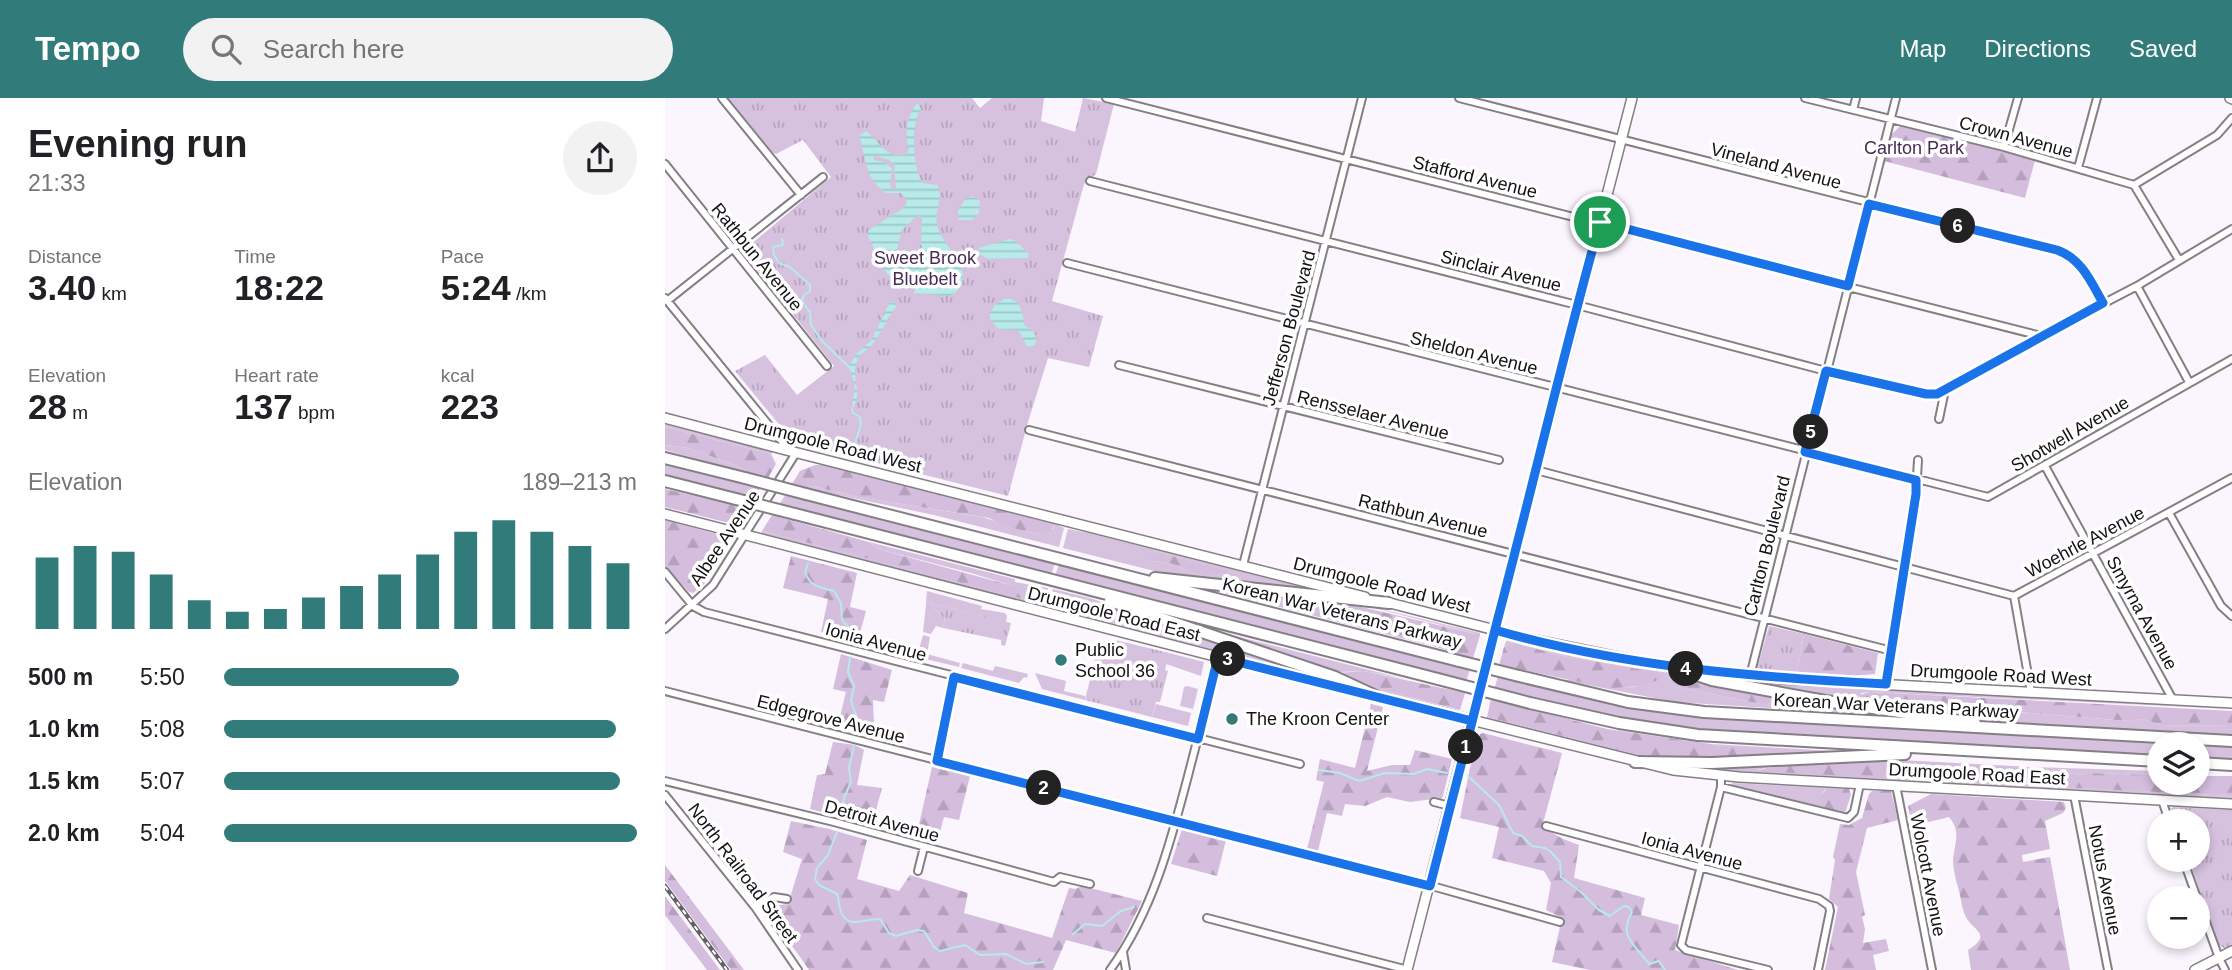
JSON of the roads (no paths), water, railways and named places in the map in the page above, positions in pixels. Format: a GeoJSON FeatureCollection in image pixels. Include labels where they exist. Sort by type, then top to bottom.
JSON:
{"type":"FeatureCollection","features":[{"type":"Feature","properties":{"kind":"highway","name":"Korean War Veterans Parkway"},"geometry":{"type":"LineString","coordinates":[[665,458],[1519,676],[1603,696],[1679,710],[2232,741]]}},
{"type":"Feature","properties":{"kind":"highway"},"geometry":{"type":"LineString","coordinates":[[665,481],[1530,703],[1619,723],[1699,735],[2147,760]]}},
{"type":"Feature","properties":{"kind":"highway"},"geometry":{"type":"LineString","coordinates":[[1135,578],[1162,578],[1389,603]]}},
{"type":"Feature","properties":{"kind":"highway"},"geometry":{"type":"LineString","coordinates":[[1062,582],[1108,601],[1335,677],[1376,696]]}},
{"type":"Feature","properties":{"kind":"highway"},"geometry":{"type":"LineString","coordinates":[[1672,667],[1712,680],[2001,729]]}},
{"type":"Feature","properties":{"kind":"highway"},"geometry":{"type":"LineString","coordinates":[[1635,762],[1712,763],[1977,751]]}},
{"type":"Feature","properties":{"kind":"highway"},"geometry":{"type":"LineString","coordinates":[[2210,764],[2232,765]]}},
{"type":"Feature","properties":{"kind":"main road"},"geometry":{"type":"LineString","coordinates":[[1408,970],[1632,98]]}},
{"type":"Feature","properties":{"kind":"main road","name":"Drumgoole Road West"},"geometry":{"type":"LineString","coordinates":[[665,418],[1495,630],[1672,667],[1750,676],[2232,703]]}},
{"type":"Feature","properties":{"kind":"main road","name":"Drumgoole Road East"},"geometry":{"type":"LineString","coordinates":[[665,514],[1218,657],[1686,773],[2232,804]]}},
{"type":"Feature","properties":{"kind":"main road"},"geometry":{"type":"LineString","coordinates":[[2195,970],[2232,951]]}},
{"type":"Feature","properties":{"kind":"street"},"geometry":{"type":"LineString","coordinates":[[722,98],[801,195]]}},
{"type":"Feature","properties":{"kind":"street","name":"Stafford Avenue"},"geometry":{"type":"LineString","coordinates":[[1106,98],[2041,336]]}},
{"type":"Feature","properties":{"kind":"street","name":"Jefferson Boulevard"},"geometry":{"type":"LineString","coordinates":[[1243,565],[1361,98]]}},
{"type":"Feature","properties":{"kind":"street","name":"Vineland Avenue"},"geometry":{"type":"LineString","coordinates":[[1459,98],[2066,253],[2081,265],[2103,303]]}},
{"type":"Feature","properties":{"kind":"street","name":"Crown Avenue"},"geometry":{"type":"LineString","coordinates":[[1805,98],[2004,146],[2134,185]]}},
{"type":"Feature","properties":{"kind":"street"},"geometry":{"type":"LineString","coordinates":[[1853,110],[1856,98]]}},
{"type":"Feature","properties":{"kind":"street","name":"Carlton Boulevard"},"geometry":{"type":"LineString","coordinates":[[1750,676],[1896,98]]}},
{"type":"Feature","properties":{"kind":"street"},"geometry":{"type":"LineString","coordinates":[[2004,146],[2018,98]]}},
{"type":"Feature","properties":{"kind":"street"},"geometry":{"type":"LineString","coordinates":[[2078,168],[2097,98]]}},
{"type":"Feature","properties":{"kind":"street"},"geometry":{"type":"LineString","coordinates":[[2179,260],[2134,185],[2217,135],[2232,118]]}},
{"type":"Feature","properties":{"kind":"street","name":"Rathbun Avenue"},"geometry":{"type":"LineString","coordinates":[[665,164],[827,366]]}},
{"type":"Feature","properties":{"kind":"street"},"geometry":{"type":"LineString","coordinates":[[796,453],[785,445],[666,300],[823,177]]}},
{"type":"Feature","properties":{"kind":"street","name":"Sinclair Avenue"},"geometry":{"type":"LineString","coordinates":[[1090,181],[1826,371],[1926,394],[1937,394],[1945,390]]}},
{"type":"Feature","properties":{"kind":"street"},"geometry":{"type":"LineString","coordinates":[[1939,419],[1945,390],[2137,286],[2232,229]]}},
{"type":"Feature","properties":{"kind":"street","name":"Sheldon Avenue"},"geometry":{"type":"LineString","coordinates":[[1067,263],[1916,480]]}},
{"type":"Feature","properties":{"kind":"street"},"geometry":{"type":"LineString","coordinates":[[2137,286],[2189,382]]}},
{"type":"Feature","properties":{"kind":"street","name":"Shotwell Avenue"},"geometry":{"type":"LineString","coordinates":[[1916,480],[1988,497],[2232,359]]}},
{"type":"Feature","properties":{"kind":"street","name":"Rensselaer Avenue"},"geometry":{"type":"LineString","coordinates":[[1119,365],[1499,460]]}},
{"type":"Feature","properties":{"kind":"street","name":"Rathbun Avenue"},"geometry":{"type":"LineString","coordinates":[[1030,430],[1892,651]]}},
{"type":"Feature","properties":{"kind":"street","name":"Albee Avenue"},"geometry":{"type":"LineString","coordinates":[[665,628],[693,606],[713,585],[796,453]]}},
{"type":"Feature","properties":{"kind":"street"},"geometry":{"type":"LineString","coordinates":[[1886,684],[1916,494],[1918,460]]}},
{"type":"Feature","properties":{"kind":"street","name":"Smyrna Avenue"},"geometry":{"type":"LineString","coordinates":[[2045,466],[2173,700]]}},
{"type":"Feature","properties":{"kind":"street"},"geometry":{"type":"LineString","coordinates":[[1536,470],[1904,565]]}},
{"type":"Feature","properties":{"kind":"street","name":"Woehrle Avenue"},"geometry":{"type":"LineString","coordinates":[[1904,565],[2014,596],[2232,478]]}},
{"type":"Feature","properties":{"kind":"street"},"geometry":{"type":"LineString","coordinates":[[2169,513],[2221,606],[2232,616]]}},
{"type":"Feature","properties":{"kind":"street"},"geometry":{"type":"LineString","coordinates":[[665,572],[693,606]]}},
{"type":"Feature","properties":{"kind":"street"},"geometry":{"type":"LineString","coordinates":[[2014,596],[2031,692]]}},
{"type":"Feature","properties":{"kind":"street","name":"Ionia Avenue"},"geometry":{"type":"LineString","coordinates":[[693,606],[704,612],[1300,764]]}},
{"type":"Feature","properties":{"kind":"street"},"geometry":{"type":"LineString","coordinates":[[1110,970],[1123,952],[1150,901],[1176,822],[1218,657]]}},
{"type":"Feature","properties":{"kind":"street"},"geometry":{"type":"LineString","coordinates":[[937,761],[954,677]]}},
{"type":"Feature","properties":{"kind":"street","name":"Edgegrove Avenue"},"geometry":{"type":"LineString","coordinates":[[665,691],[1430,886],[1560,922]]}},
{"type":"Feature","properties":{"kind":"street"},"geometry":{"type":"LineString","coordinates":[[1721,776],[1721,787],[1681,942],[1682,947],[1768,970]]}},
{"type":"Feature","properties":{"kind":"street","name":"Detroit Avenue"},"geometry":{"type":"LineString","coordinates":[[665,781],[1054,882],[1061,877],[1090,884]]}},
{"type":"Feature","properties":{"kind":"street"},"geometry":{"type":"LineString","coordinates":[[1721,787],[1847,818],[1855,808],[1860,784]]}},
{"type":"Feature","properties":{"kind":"street","name":"Wolcott Avenue"},"geometry":{"type":"LineString","coordinates":[[1896,785],[1932,970]]}},
{"type":"Feature","properties":{"kind":"street","name":"North Railroad Street"},"geometry":{"type":"LineString","coordinates":[[665,795],[755,907],[798,970]]}},
{"type":"Feature","properties":{"kind":"street","name":"Notus Avenue"},"geometry":{"type":"LineString","coordinates":[[2074,795],[2108,970]]}},
{"type":"Feature","properties":{"kind":"street"},"geometry":{"type":"LineString","coordinates":[[2162,800],[2165,809]]}},
{"type":"Feature","properties":{"kind":"street"},"geometry":{"type":"LineString","coordinates":[[1433,802],[1450,806]]}},
{"type":"Feature","properties":{"kind":"street","name":"Ionia Avenue"},"geometry":{"type":"LineString","coordinates":[[1546,826],[1819,899],[1829,906],[1830,911],[1818,970]]}},
{"type":"Feature","properties":{"kind":"street"},"geometry":{"type":"LineString","coordinates":[[918,871],[924,847]]}},
{"type":"Feature","properties":{"kind":"street"},"geometry":{"type":"LineString","coordinates":[[755,907],[774,897],[787,898]]}},
{"type":"Feature","properties":{"kind":"street"},"geometry":{"type":"LineString","coordinates":[[1207,918],[1408,970]]}},
{"type":"Feature","properties":{"kind":"street"},"geometry":{"type":"LineString","coordinates":[[2210,933],[2225,970]]}},
{"type":"Feature","properties":{"kind":"street"},"geometry":{"type":"LineString","coordinates":[[1123,952],[1126,970]]}},
{"type":"Feature","properties":{"kind":"water"},"geometry":{"type":"Polygon","coordinates":[[[918,103],[921,110],[914,135],[917,169],[923,183],[937,185],[940,196],[936,216],[938,228],[962,272],[960,287],[949,296],[914,294],[915,288],[903,280],[897,283],[884,270],[867,234],[869,230],[905,207],[907,200],[901,193],[886,193],[873,181],[859,136],[866,131],[888,152],[899,156],[906,155],[909,149],[908,124],[918,103]],[[873,155],[874,160],[884,162],[892,168],[890,187],[896,190],[894,164],[873,155]],[[917,216],[902,230],[894,260],[901,269],[913,263],[924,265],[922,218],[917,216]]]}},
{"type":"Feature","properties":{"kind":"water"},"geometry":{"type":"Polygon","coordinates":[[[972,196],[980,201],[979,213],[972,220],[959,220],[958,211],[966,198],[972,196]]]}},
{"type":"Feature","properties":{"kind":"water"},"geometry":{"type":"Polygon","coordinates":[[[1009,239],[1029,254],[1028,258],[988,259],[978,253],[979,248],[1009,239]]]}},
{"type":"Feature","properties":{"kind":"water"},"geometry":{"type":"Polygon","coordinates":[[[1004,299],[1018,303],[1025,326],[1036,336],[1035,345],[1027,347],[1019,332],[998,329],[990,319],[994,306],[1004,299]]]}},
{"type":"Feature","properties":{"kind":"water"},"geometry":{"type":"Polygon","coordinates":[[[890,302],[895,302],[896,307],[872,345],[857,361],[857,397],[852,409],[855,385],[849,367],[855,355],[871,341],[890,302]]]}},
{"type":"Feature","properties":{"kind":"waterway"},"geometry":{"type":"LineString","coordinates":[[782,239],[783,245],[773,247],[774,255],[779,263],[790,267],[810,285],[810,291],[804,295],[802,301],[810,312],[811,325],[822,341],[849,367]]}},
{"type":"Feature","properties":{"kind":"waterway"},"geometry":{"type":"LineString","coordinates":[[838,453],[855,444],[861,424],[860,417],[853,413],[852,409]]}},
{"type":"Feature","properties":{"kind":"waterway"},"geometry":{"type":"LineString","coordinates":[[808,564],[805,572],[810,581],[834,591],[841,603],[842,620],[852,631],[850,642]]}},
{"type":"Feature","properties":{"kind":"waterway"},"geometry":{"type":"LineString","coordinates":[[850,657],[848,672],[854,686],[851,701],[857,718],[856,732]]}},
{"type":"Feature","properties":{"kind":"waterway"},"geometry":{"type":"LineString","coordinates":[[841,816],[844,798],[851,782],[849,768],[854,746]]}},
{"type":"Feature","properties":{"kind":"waterway"},"geometry":{"type":"LineString","coordinates":[[1319,770],[1340,773],[1359,781],[1385,773],[1414,774],[1427,769],[1447,773]]}},
{"type":"Feature","properties":{"kind":"waterway"},"geometry":{"type":"LineString","coordinates":[[1468,776],[1499,805],[1513,833],[1522,836],[1532,846],[1551,852],[1560,862],[1561,877],[1599,910],[1610,916],[1624,906],[1629,907],[1632,912],[1627,928],[1630,940],[1649,964],[1659,961],[1665,970]]}},
{"type":"Feature","properties":{"kind":"waterway"},"geometry":{"type":"LineString","coordinates":[[837,832],[828,855],[817,868],[815,879],[819,885],[837,894],[841,912],[848,921],[880,919],[889,933],[896,936],[917,930],[924,931],[934,947],[940,951],[965,945],[980,955],[1006,954],[1026,964],[1043,962]]}},
{"type":"Feature","properties":{"kind":"waterway"},"geometry":{"type":"LineString","coordinates":[[1073,934],[1085,924],[1102,926],[1121,911],[1134,907]]}},
{"type":"Feature","properties":{"kind":"railway"},"geometry":{"type":"LineString","coordinates":[[665,886],[727,970]]}},
{"type":"Feature","properties":{"kind":"place","name":"Public School 36"},"geometry":{"type":"Point","coordinates":[1061,660]}},
{"type":"Feature","properties":{"kind":"place","name":"The Kroon Center"},"geometry":{"type":"Point","coordinates":[1232,719]}},
{"type":"Feature","properties":{"kind":"park label","name":"Carlton Park"},"geometry":{"type":"Point","coordinates":[1914,148]}},
{"type":"Feature","properties":{"kind":"park label","name":"Sweet Brook Bluebelt"},"geometry":{"type":"Point","coordinates":[925,268]}}]}
